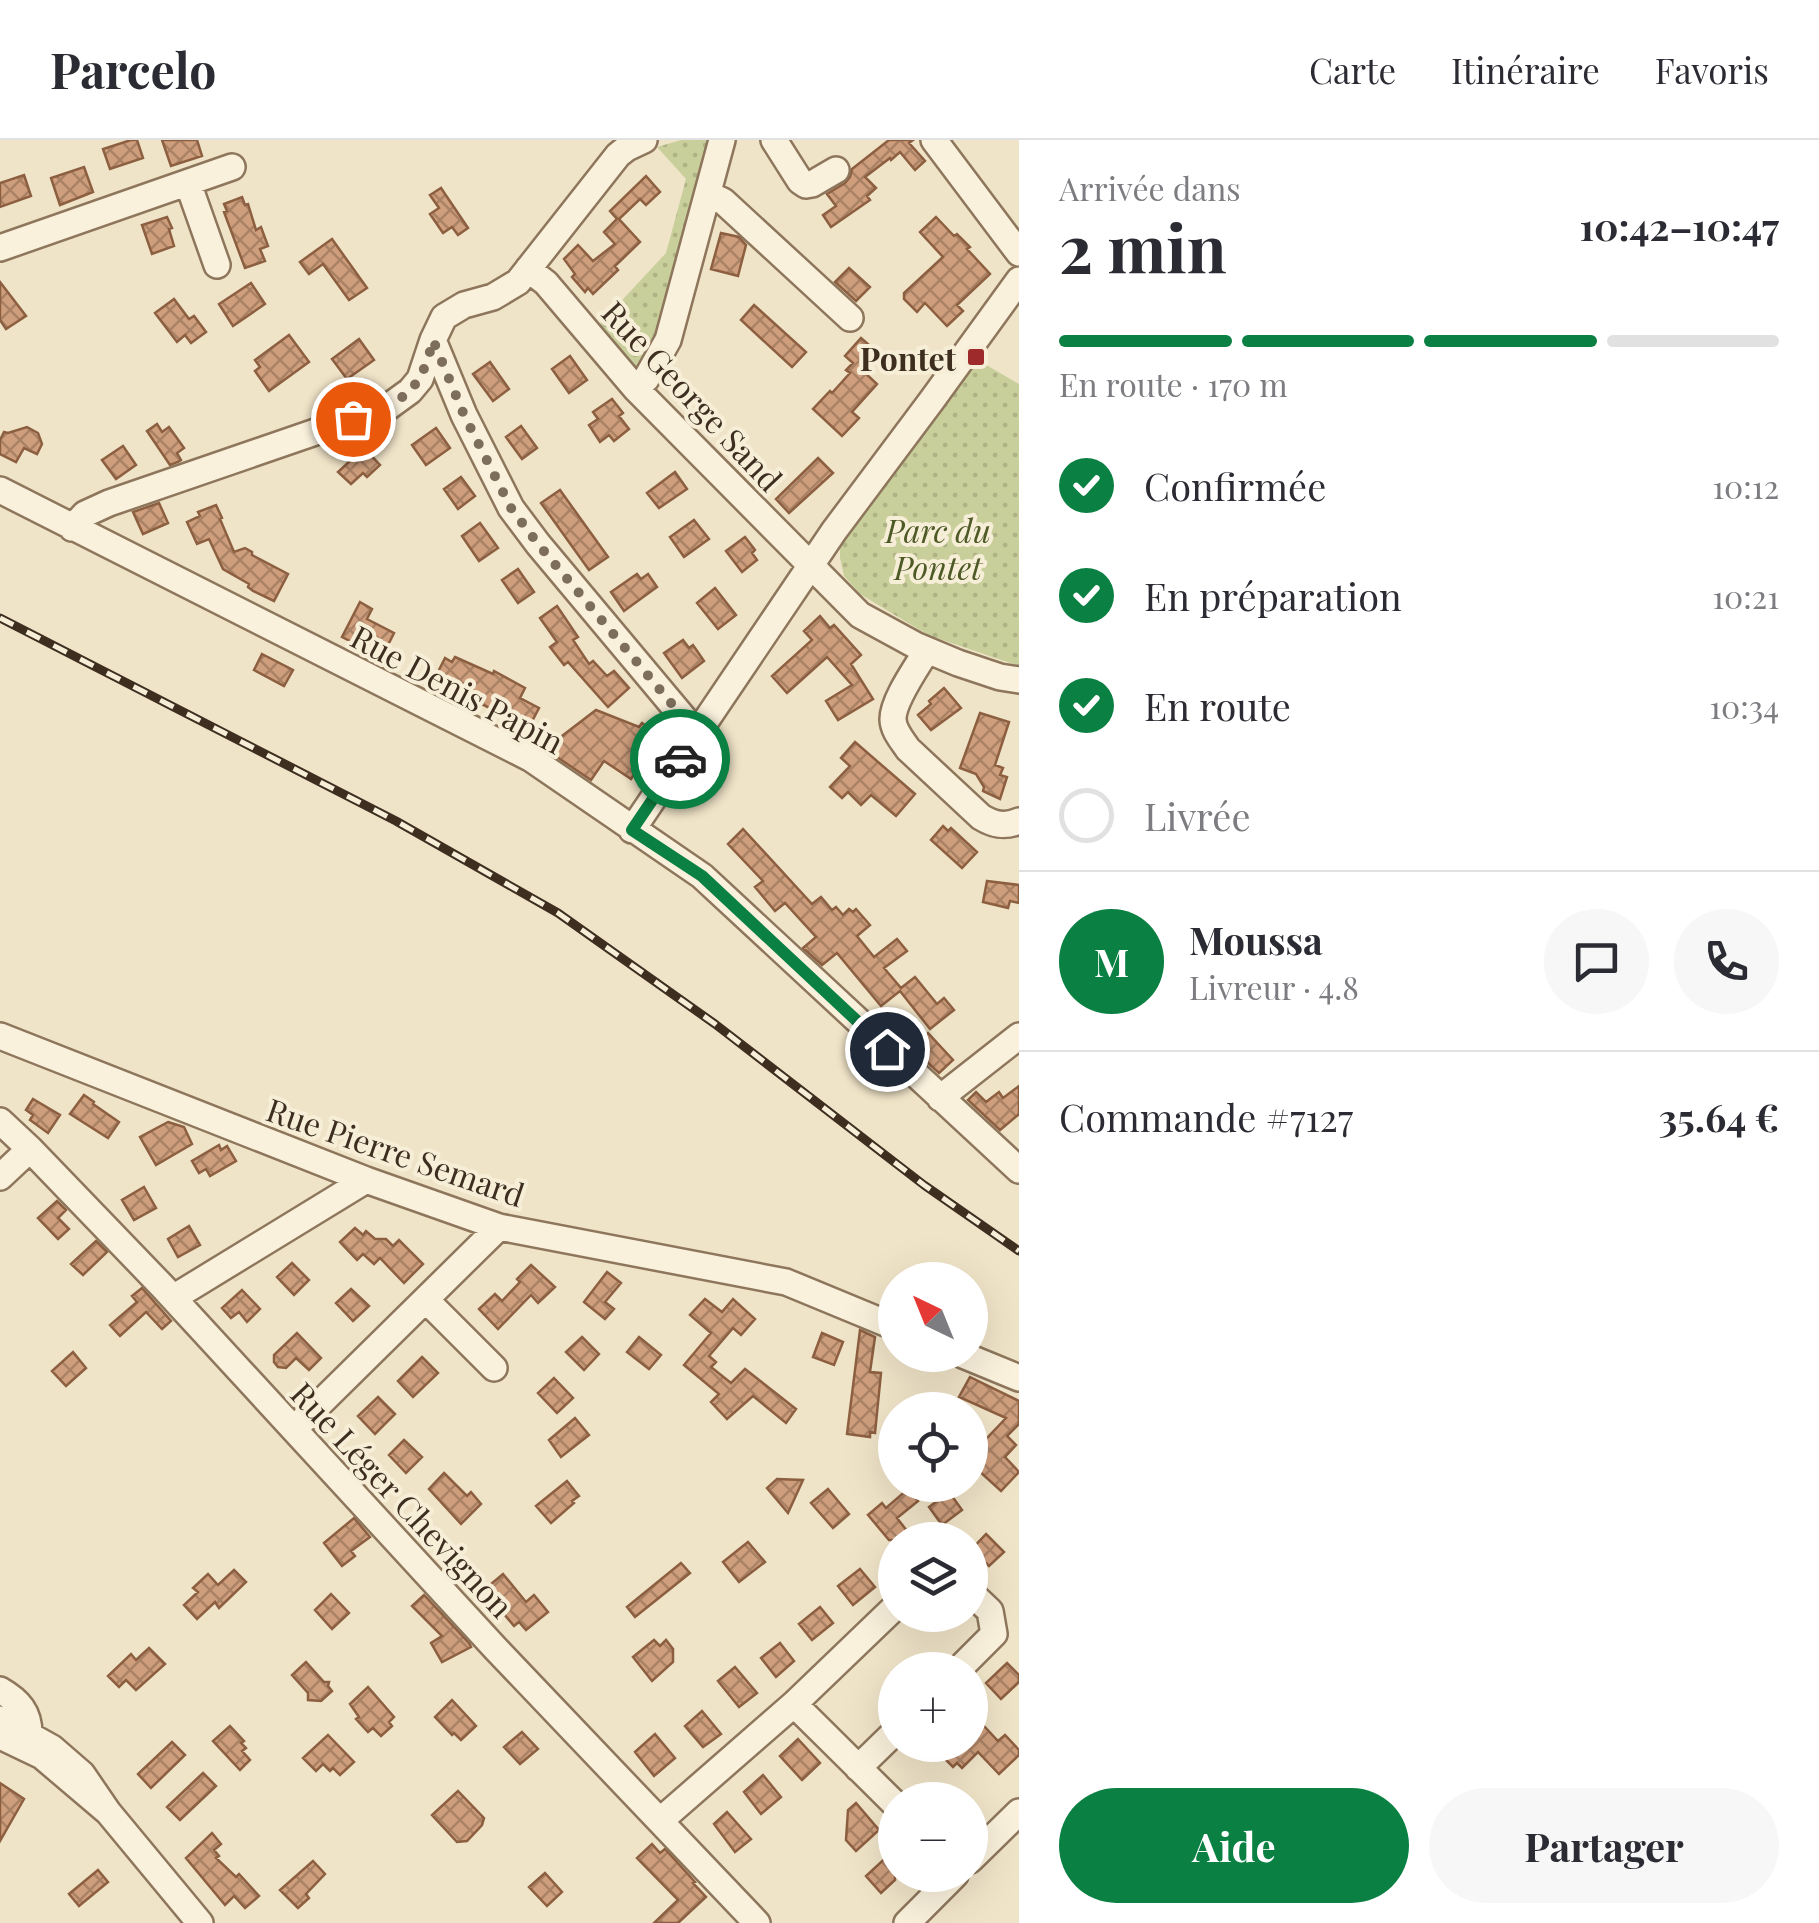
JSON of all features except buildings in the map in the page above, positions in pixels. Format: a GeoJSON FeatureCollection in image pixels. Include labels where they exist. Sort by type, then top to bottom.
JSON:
{"type":"FeatureCollection","features":[{"type":"Feature","properties":{"kind":"street"},"geometry":{"type":"LineString","coordinates":[[72,528],[85,514],[108,503],[388,406],[420,379],[444,317],[506,292],[618,156],[644,140]]}},
{"type":"Feature","properties":{"kind":"street"},"geometry":{"type":"LineString","coordinates":[[636,389],[668,340],[722,140]]}},
{"type":"Feature","properties":{"kind":"street"},"geometry":{"type":"LineString","coordinates":[[774,140],[806,186],[836,170]]}},
{"type":"Feature","properties":{"kind":"street"},"geometry":{"type":"LineString","coordinates":[[934,140],[1019,254]]}},
{"type":"Feature","properties":{"kind":"street"},"geometry":{"type":"LineString","coordinates":[[0,248],[232,168]]}},
{"type":"Feature","properties":{"kind":"street"},"geometry":{"type":"LineString","coordinates":[[188,183],[217,265]]}},
{"type":"Feature","properties":{"kind":"street"},"geometry":{"type":"LineString","coordinates":[[708,194],[723,201],[850,318]]}},
{"type":"Feature","properties":{"kind":"street","name":"Rue George Sand"},"geometry":{"type":"LineString","coordinates":[[528,269],[546,283],[636,389],[860,615],[958,663],[1019,680]]}},
{"type":"Feature","properties":{"kind":"street"},"geometry":{"type":"LineString","coordinates":[[632,830],[834,531],[1019,280]]}},
{"type":"Feature","properties":{"kind":"street"},"geometry":{"type":"LineString","coordinates":[[433,340],[464,415],[511,508],[697,734]]}},
{"type":"Feature","properties":{"kind":"street","name":"Rue Denis Papin"},"geometry":{"type":"LineString","coordinates":[[0,490],[530,758],[702,876],[1019,1170]]}},
{"type":"Feature","properties":{"kind":"street"},"geometry":{"type":"LineString","coordinates":[[927,650],[892,717],[899,736],[908,749],[982,817],[1003,825],[1019,821]]}},
{"type":"Feature","properties":{"kind":"street","name":"Rue Pierre Semard"},"geometry":{"type":"LineString","coordinates":[[0,1036],[366,1180],[499,1226],[786,1282],[878,1320]]}},
{"type":"Feature","properties":{"kind":"street"},"geometry":{"type":"LineString","coordinates":[[940,1098],[1019,1036]]}},
{"type":"Feature","properties":{"kind":"street","name":"Rue Léger Chevignon"},"geometry":{"type":"LineString","coordinates":[[0,1121],[173,1298],[496,1649],[756,1923]]}},
{"type":"Feature","properties":{"kind":"street"},"geometry":{"type":"LineString","coordinates":[[0,1177],[30,1148]]}},
{"type":"Feature","properties":{"kind":"street"},"geometry":{"type":"LineString","coordinates":[[173,1298],[366,1180]]}},
{"type":"Feature","properties":{"kind":"street"},"geometry":{"type":"LineString","coordinates":[[294,1430],[499,1226]]}},
{"type":"Feature","properties":{"kind":"street"},"geometry":{"type":"LineString","coordinates":[[426,1300],[494,1368]]}},
{"type":"Feature","properties":{"kind":"street"},"geometry":{"type":"LineString","coordinates":[[988,1365],[1019,1378]]}},
{"type":"Feature","properties":{"kind":"street"},"geometry":{"type":"LineString","coordinates":[[976,1652],[994,1634],[988,1609]]}},
{"type":"Feature","properties":{"kind":"street"},"geometry":{"type":"LineString","coordinates":[[661,1820],[794,1704],[878,1623]]}},
{"type":"Feature","properties":{"kind":"street"},"geometry":{"type":"LineString","coordinates":[[0,1690],[25,1710],[28,1734]]}},
{"type":"Feature","properties":{"kind":"street"},"geometry":{"type":"LineString","coordinates":[[794,1704],[878,1787]]}},
{"type":"Feature","properties":{"kind":"street"},"geometry":{"type":"LineString","coordinates":[[0,1719],[52,1748],[82,1774],[108,1812],[200,1923]]}},
{"type":"Feature","properties":{"kind":"street"},"geometry":{"type":"LineString","coordinates":[[0,1736],[42,1756],[108,1812]]}},
{"type":"Feature","properties":{"kind":"street"},"geometry":{"type":"LineString","coordinates":[[858,1768],[878,1749]]}},
{"type":"Feature","properties":{"kind":"street"},"geometry":{"type":"LineString","coordinates":[[988,1842],[1019,1812]]}},
{"type":"Feature","properties":{"kind":"street"},"geometry":{"type":"LineString","coordinates":[[907,1923],[938,1892]]}},
{"type":"Feature","properties":{"kind":"green space"},"geometry":{"type":"Polygon","coordinates":[[[681,140],[718,140],[663,339],[642,375],[599,325],[666,253],[686,179],[657,147],[681,140]]]}},
{"type":"Feature","properties":{"kind":"green space","name":"Parc du Pontet"},"geometry":{"type":"Polygon","coordinates":[[[976,359],[1019,384],[1019,666],[928,635],[860,594],[844,576],[840,558],[840,542],[976,359]]]}},
{"type":"Feature","properties":{"kind":"railway"},"geometry":{"type":"LineString","coordinates":[[0,618],[396,821],[558,913],[715,1024],[924,1185],[1019,1251]]}},
{"type":"Feature","properties":{"kind":"way so far"},"geometry":{"type":"LineString","coordinates":[[353,419],[388,406],[410,390],[420,379],[433,340],[464,415],[511,508],[697,734],[680,759]]}},
{"type":"Feature","properties":{"kind":"place","name":"Pontet"},"geometry":{"type":"Point","coordinates":[976,357]}},
{"type":"Feature","properties":{"kind":"route"},"geometry":{"type":"LineString","coordinates":[[680,759],[632,830],[702,876],[887,1049]]}}]}
